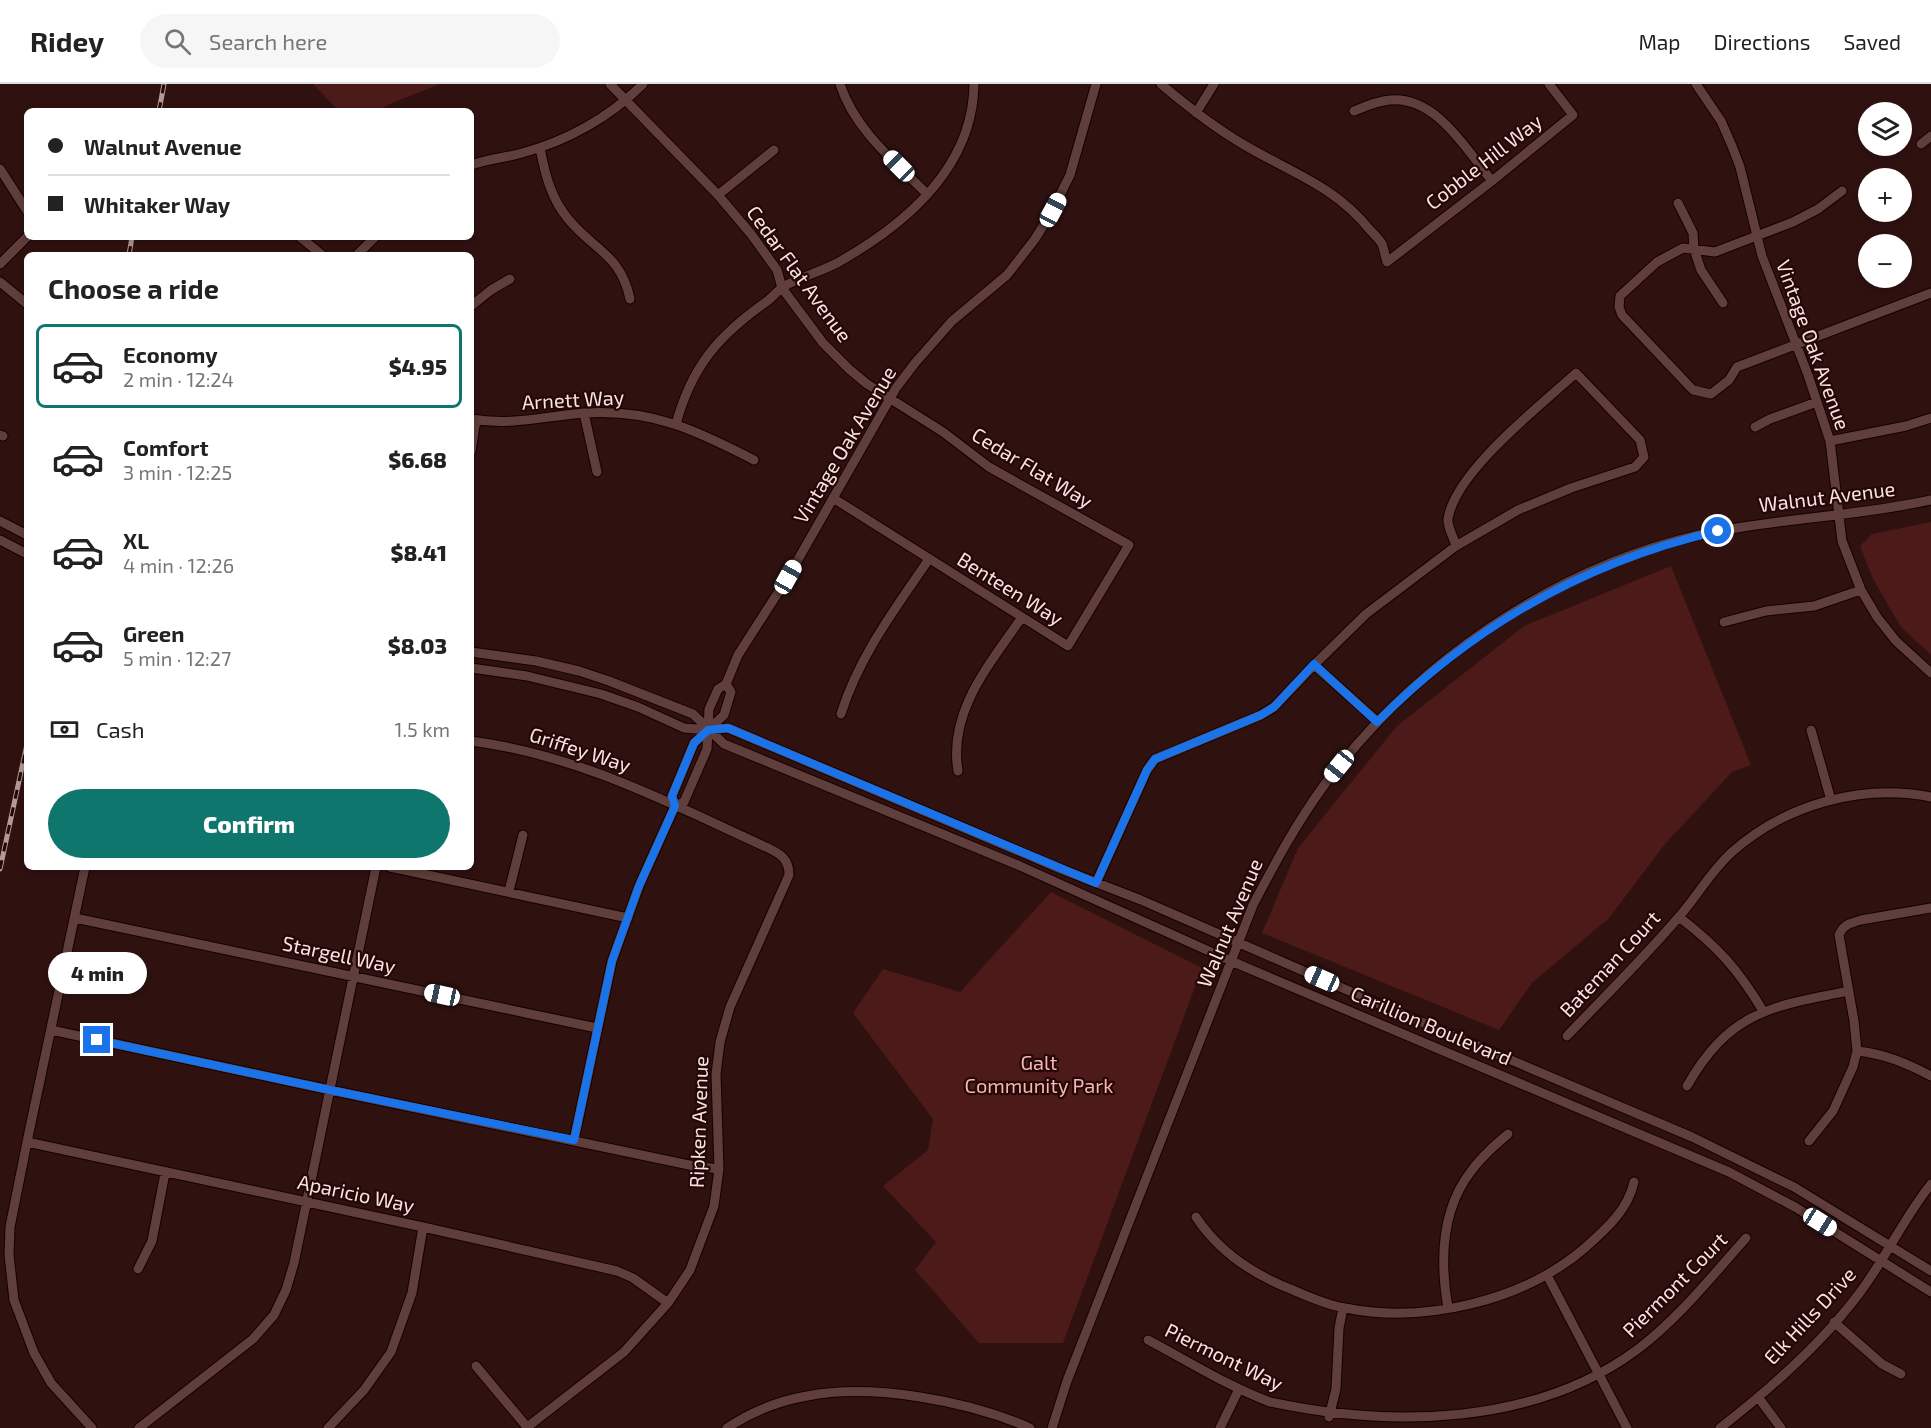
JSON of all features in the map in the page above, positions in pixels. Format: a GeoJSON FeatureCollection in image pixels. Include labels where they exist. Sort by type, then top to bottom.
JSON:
{"type":"FeatureCollection","features":[{"type":"Feature","properties":{"kind":"street","name":"Cedar Flat Avenue"},"geometry":{"type":"LineString","coordinates":[[610,84],[718,195],[752,234],[777,270],[782,288],[836,357],[867,384],[889,399]]}},
{"type":"Feature","properties":{"kind":"street"},"geometry":{"type":"LineString","coordinates":[[474,164],[540,148],[586,127],[626,101],[643,84]]}},
{"type":"Feature","properties":{"kind":"street"},"geometry":{"type":"LineString","coordinates":[[840,84],[849,108],[864,130],[927,194]]}},
{"type":"Feature","properties":{"kind":"street"},"geometry":{"type":"LineString","coordinates":[[676,424],[692,380],[716,344],[743,318],[782,288],[870,244],[901,221],[927,194],[949,168],[963,141],[972,112],[974,84]]}},
{"type":"Feature","properties":{"kind":"street","name":"Vintage Oak Avenue"},"geometry":{"type":"LineString","coordinates":[[708,730],[709,709],[718,689],[726,684],[738,655],[788,577],[889,399],[952,321],[1005,277],[1035,239],[1050,215],[1070,175],[1096,84]]}},
{"type":"Feature","properties":{"kind":"street"},"geometry":{"type":"LineString","coordinates":[[1161,84],[1196,113],[1214,84]]}},
{"type":"Feature","properties":{"kind":"street","name":"Cobble Hill Way"},"geometry":{"type":"LineString","coordinates":[[1196,113],[1248,147],[1313,180],[1331,193],[1365,223],[1382,244],[1387,262],[1573,115],[1549,84]]}},
{"type":"Feature","properties":{"kind":"street","name":"Vintage Oak Avenue"},"geometry":{"type":"LineString","coordinates":[[1696,84],[1721,121],[1732,146],[1745,185],[1762,256],[1830,441],[1842,540],[1861,590],[1876,617],[1896,642],[1931,673]]}},
{"type":"Feature","properties":{"kind":"street"},"geometry":{"type":"LineString","coordinates":[[1354,111],[1372,103],[1390,100],[1424,106],[1444,123],[1492,181]]}},
{"type":"Feature","properties":{"kind":"street"},"geometry":{"type":"LineString","coordinates":[[1921,144],[1931,136]]}},
{"type":"Feature","properties":{"kind":"street"},"geometry":{"type":"LineString","coordinates":[[540,148],[548,182],[558,206],[578,231],[611,258],[625,281],[630,299]]}},
{"type":"Feature","properties":{"kind":"street"},"geometry":{"type":"LineString","coordinates":[[718,195],[774,150]]}},
{"type":"Feature","properties":{"kind":"street"},"geometry":{"type":"LineString","coordinates":[[0,168],[24,205]]}},
{"type":"Feature","properties":{"kind":"street"},"geometry":{"type":"LineString","coordinates":[[1842,191],[1818,209],[1793,222],[1715,252],[1683,248],[1657,262],[1620,296],[1619,308],[1622,315],[1693,390],[1712,394],[1729,380],[1737,367],[1931,293]]}},
{"type":"Feature","properties":{"kind":"street"},"geometry":{"type":"LineString","coordinates":[[1678,203],[1693,233],[1694,249],[1701,270],[1723,303]]}},
{"type":"Feature","properties":{"kind":"street"},"geometry":{"type":"LineString","coordinates":[[0,264],[24,240]]}},
{"type":"Feature","properties":{"kind":"street"},"geometry":{"type":"LineString","coordinates":[[304,240],[318,252]]}},
{"type":"Feature","properties":{"kind":"street"},"geometry":{"type":"LineString","coordinates":[[360,252],[372,240]]}},
{"type":"Feature","properties":{"kind":"street"},"geometry":{"type":"LineString","coordinates":[[474,304],[510,279]]}},
{"type":"Feature","properties":{"kind":"street"},"geometry":{"type":"LineString","coordinates":[[0,282],[24,302]]}},
{"type":"Feature","properties":{"kind":"street"},"geometry":{"type":"LineString","coordinates":[[1096,883],[1147,770],[1155,759],[1261,715],[1274,707],[1314,664],[1366,614],[1456,546],[1518,510],[1570,488],[1635,468],[1644,457],[1640,440],[1576,373],[1483,459],[1469,477],[1454,500],[1448,522],[1456,546]]}},
{"type":"Feature","properties":{"kind":"street","name":"Cedar Flat Way"},"geometry":{"type":"LineString","coordinates":[[889,399],[943,432],[989,467],[1129,545]]}},
{"type":"Feature","properties":{"kind":"street"},"geometry":{"type":"LineString","coordinates":[[1755,427],[1770,419],[1817,402]]}},
{"type":"Feature","properties":{"kind":"street"},"geometry":{"type":"LineString","coordinates":[[584,413],[597,472]]}},
{"type":"Feature","properties":{"kind":"street","name":"Arnett Way"},"geometry":{"type":"LineString","coordinates":[[474,419],[523,421],[584,413],[631,414],[676,424],[712,438],[754,460]]}},
{"type":"Feature","properties":{"kind":"street"},"geometry":{"type":"LineString","coordinates":[[1830,441],[1906,426],[1931,418]]}},
{"type":"Feature","properties":{"kind":"street","name":"Benteen Way"},"geometry":{"type":"LineString","coordinates":[[833,498],[1068,646],[1129,545]]}},
{"type":"Feature","properties":{"kind":"street","name":"Walnut Avenue"},"geometry":{"type":"LineString","coordinates":[[1052,1428],[1067,1380],[1254,905],[1298,823],[1325,784],[1377,722],[1428,674],[1465,645],[1505,618],[1596,570],[1662,546],[1707,534],[1787,519],[1839,515],[1931,500]]}},
{"type":"Feature","properties":{"kind":"street"},"geometry":{"type":"LineString","coordinates":[[0,521],[24,533]]}},
{"type":"Feature","properties":{"kind":"street"},"geometry":{"type":"LineString","coordinates":[[0,540],[24,552]]}},
{"type":"Feature","properties":{"kind":"street"},"geometry":{"type":"LineString","coordinates":[[841,714],[863,659],[929,559]]}},
{"type":"Feature","properties":{"kind":"street"},"geometry":{"type":"LineString","coordinates":[[1724,622],[1766,611],[1814,606],[1861,590]]}},
{"type":"Feature","properties":{"kind":"street"},"geometry":{"type":"LineString","coordinates":[[958,771],[956,742],[965,706],[1022,618]]}},
{"type":"Feature","properties":{"kind":"street","name":"Carillion Boulevard"},"geometry":{"type":"LineString","coordinates":[[474,652],[536,661],[579,671],[693,714],[724,744],[1020,866],[1231,961],[1729,1172],[1795,1207],[1931,1292]]}},
{"type":"Feature","properties":{"kind":"street"},"geometry":{"type":"LineString","coordinates":[[1314,664],[1377,722]]}},
{"type":"Feature","properties":{"kind":"street","name":"Carillion Boulevard"},"geometry":{"type":"LineString","coordinates":[[474,668],[527,676],[601,694],[638,707],[684,728],[708,730],[728,728],[1239,941],[1379,1004],[1692,1137],[1794,1187],[1931,1271]]}},
{"type":"Feature","properties":{"kind":"street","name":"Vintage Oak Avenue"},"geometry":{"type":"LineString","coordinates":[[708,730],[724,715],[731,692],[726,684]]}},
{"type":"Feature","properties":{"kind":"street"},"geometry":{"type":"LineString","coordinates":[[574,1140],[612,961],[639,886],[675,806],[672,796],[694,743],[708,730]]}},
{"type":"Feature","properties":{"kind":"street"},"geometry":{"type":"LineString","coordinates":[[675,806],[684,802],[707,749],[708,730]]}},
{"type":"Feature","properties":{"kind":"street"},"geometry":{"type":"LineString","coordinates":[[1811,730],[1831,800]]}},
{"type":"Feature","properties":{"kind":"street","name":"Griffey Way"},"geometry":{"type":"LineString","coordinates":[[474,741],[552,757],[626,783],[675,806]]}},
{"type":"Feature","properties":{"kind":"street","name":"Bateman Court"},"geometry":{"type":"LineString","coordinates":[[1567,1036],[1678,918],[1710,875],[1731,853],[1775,821],[1831,800],[1884,792],[1931,797]]}},
{"type":"Feature","properties":{"kind":"street","name":"Ripken Avenue"},"geometry":{"type":"LineString","coordinates":[[527,1428],[624,1352],[648,1328],[690,1270],[714,1206],[719,1169],[716,1074],[720,1042],[730,1007],[789,875],[789,865],[783,856],[766,847],[675,806]]}},
{"type":"Feature","properties":{"kind":"street"},"geometry":{"type":"LineString","coordinates":[[509,891],[524,835]]}},
{"type":"Feature","properties":{"kind":"street"},"geometry":{"type":"LineString","coordinates":[[84,870],[10,1227],[9,1255],[14,1300],[34,1353],[51,1383],[92,1428]]}},
{"type":"Feature","properties":{"kind":"street"},"geometry":{"type":"LineString","coordinates":[[139,1428],[253,1339],[274,1315],[286,1290],[294,1263],[375,870]]}},
{"type":"Feature","properties":{"kind":"street"},"geometry":{"type":"LineString","coordinates":[[405,870],[628,918]]}},
{"type":"Feature","properties":{"kind":"street"},"geometry":{"type":"LineString","coordinates":[[1809,1141],[1833,1111],[1849,1077],[1857,1051],[1839,936],[1842,928],[1861,920],[1931,908]]}},
{"type":"Feature","properties":{"kind":"street","name":"Stargell Way"},"geometry":{"type":"LineString","coordinates":[[75,918],[597,1028]]}},
{"type":"Feature","properties":{"kind":"street"},"geometry":{"type":"LineString","coordinates":[[1678,918],[1698,932],[1739,972],[1763,1011]]}},
{"type":"Feature","properties":{"kind":"street"},"geometry":{"type":"LineString","coordinates":[[1687,1086],[1707,1055],[1739,1025],[1763,1011],[1796,1001],[1849,991]]}},
{"type":"Feature","properties":{"kind":"street"},"geometry":{"type":"LineString","coordinates":[[51,1030],[694,1166],[719,1169]]}},
{"type":"Feature","properties":{"kind":"street"},"geometry":{"type":"LineString","coordinates":[[1857,1051],[1875,1053],[1903,1061],[1931,1077]]}},
{"type":"Feature","properties":{"kind":"street"},"geometry":{"type":"LineString","coordinates":[[1448,1308],[1444,1286],[1444,1239],[1450,1214],[1470,1172],[1508,1134]]}},
{"type":"Feature","properties":{"kind":"street","name":"Aparicio Way"},"geometry":{"type":"LineString","coordinates":[[27,1142],[616,1270],[633,1278],[668,1303]]}},
{"type":"Feature","properties":{"kind":"street"},"geometry":{"type":"LineString","coordinates":[[138,1269],[152,1241],[165,1173]]}},
{"type":"Feature","properties":{"kind":"street"},"geometry":{"type":"LineString","coordinates":[[1196,1217],[1212,1239],[1252,1270],[1275,1283],[1343,1308],[1391,1312],[1448,1308],[1500,1295],[1547,1275],[1580,1252],[1609,1224],[1627,1204],[1634,1182]]}},
{"type":"Feature","properties":{"kind":"street","name":"Elk Hills Drive"},"geometry":{"type":"LineString","coordinates":[[1720,1428],[1758,1397],[1858,1295],[1882,1261],[1915,1205],[1931,1184]]}},
{"type":"Feature","properties":{"kind":"street"},"geometry":{"type":"LineString","coordinates":[[328,1428],[364,1390],[391,1352],[412,1293],[423,1227]]}},
{"type":"Feature","properties":{"kind":"street","name":"Piermont Court"},"geometry":{"type":"LineString","coordinates":[[1598,1376],[1659,1332],[1746,1238]]}},
{"type":"Feature","properties":{"kind":"street"},"geometry":{"type":"LineString","coordinates":[[1547,1275],[1627,1428]]}},
{"type":"Feature","properties":{"kind":"street"},"geometry":{"type":"LineString","coordinates":[[1329,1417],[1336,1389],[1339,1328],[1343,1308]]}},
{"type":"Feature","properties":{"kind":"street"},"geometry":{"type":"LineString","coordinates":[[1834,1322],[1882,1364],[1901,1374]]}},
{"type":"Feature","properties":{"kind":"street","name":"Piermont Way"},"geometry":{"type":"LineString","coordinates":[[1148,1340],[1239,1389],[1279,1404],[1329,1417],[1368,1423],[1404,1425],[1481,1418],[1511,1411],[1598,1376]]}},
{"type":"Feature","properties":{"kind":"street"},"geometry":{"type":"LineString","coordinates":[[476,1366],[527,1428]]}},
{"type":"Feature","properties":{"kind":"street"},"geometry":{"type":"LineString","coordinates":[[1220,1428],[1239,1389]]}},
{"type":"Feature","properties":{"kind":"street"},"geometry":{"type":"LineString","coordinates":[[727,1428],[764,1408],[788,1401],[828,1393],[860,1392],[937,1401],[968,1408],[1030,1428]]}},
{"type":"Feature","properties":{"kind":"street"},"geometry":{"type":"LineString","coordinates":[[1758,1397],[1781,1428]]}},
{"type":"Feature","properties":{"kind":"green space"},"geometry":{"type":"Polygon","coordinates":[[[313,84],[440,84],[383,108],[336,108],[313,84]]]}},
{"type":"Feature","properties":{"kind":"green space"},"geometry":{"type":"Polygon","coordinates":[[[1931,522],[1931,655],[1901,627],[1873,579],[1860,546],[1872,534],[1931,522]]]}},
{"type":"Feature","properties":{"kind":"green space"},"geometry":{"type":"Polygon","coordinates":[[[1671,566],[1751,765],[1732,772],[1665,844],[1609,918],[1532,983],[1499,1030],[1262,933],[1298,848],[1397,726],[1524,626],[1671,566]]]}},
{"type":"Feature","properties":{"kind":"green space","name":"Galt Community Park"},"geometry":{"type":"Polygon","coordinates":[[[1051,892],[1202,968],[1063,1343],[979,1343],[915,1270],[936,1242],[883,1186],[928,1150],[933,1119],[853,1013],[883,969],[960,992],[1051,892]]]}},
{"type":"Feature","properties":{"kind":"railway"},"geometry":{"type":"LineString","coordinates":[[160,108],[164,84]]}},
{"type":"Feature","properties":{"kind":"railway"},"geometry":{"type":"LineString","coordinates":[[130,252],[132,240]]}},
{"type":"Feature","properties":{"kind":"railway"},"geometry":{"type":"LineString","coordinates":[[0,869],[24,758]]}},
{"type":"Feature","properties":{"kind":"route"},"geometry":{"type":"LineString","coordinates":[[97,1040],[574,1140],[612,961],[639,886],[675,806],[672,796],[694,743],[708,730],[728,728],[1096,883],[1147,770],[1155,759],[1261,715],[1274,707],[1314,664],[1377,722],[1428,674],[1465,645],[1505,618],[1544,596],[1617,561],[1718,531]]}}]}
